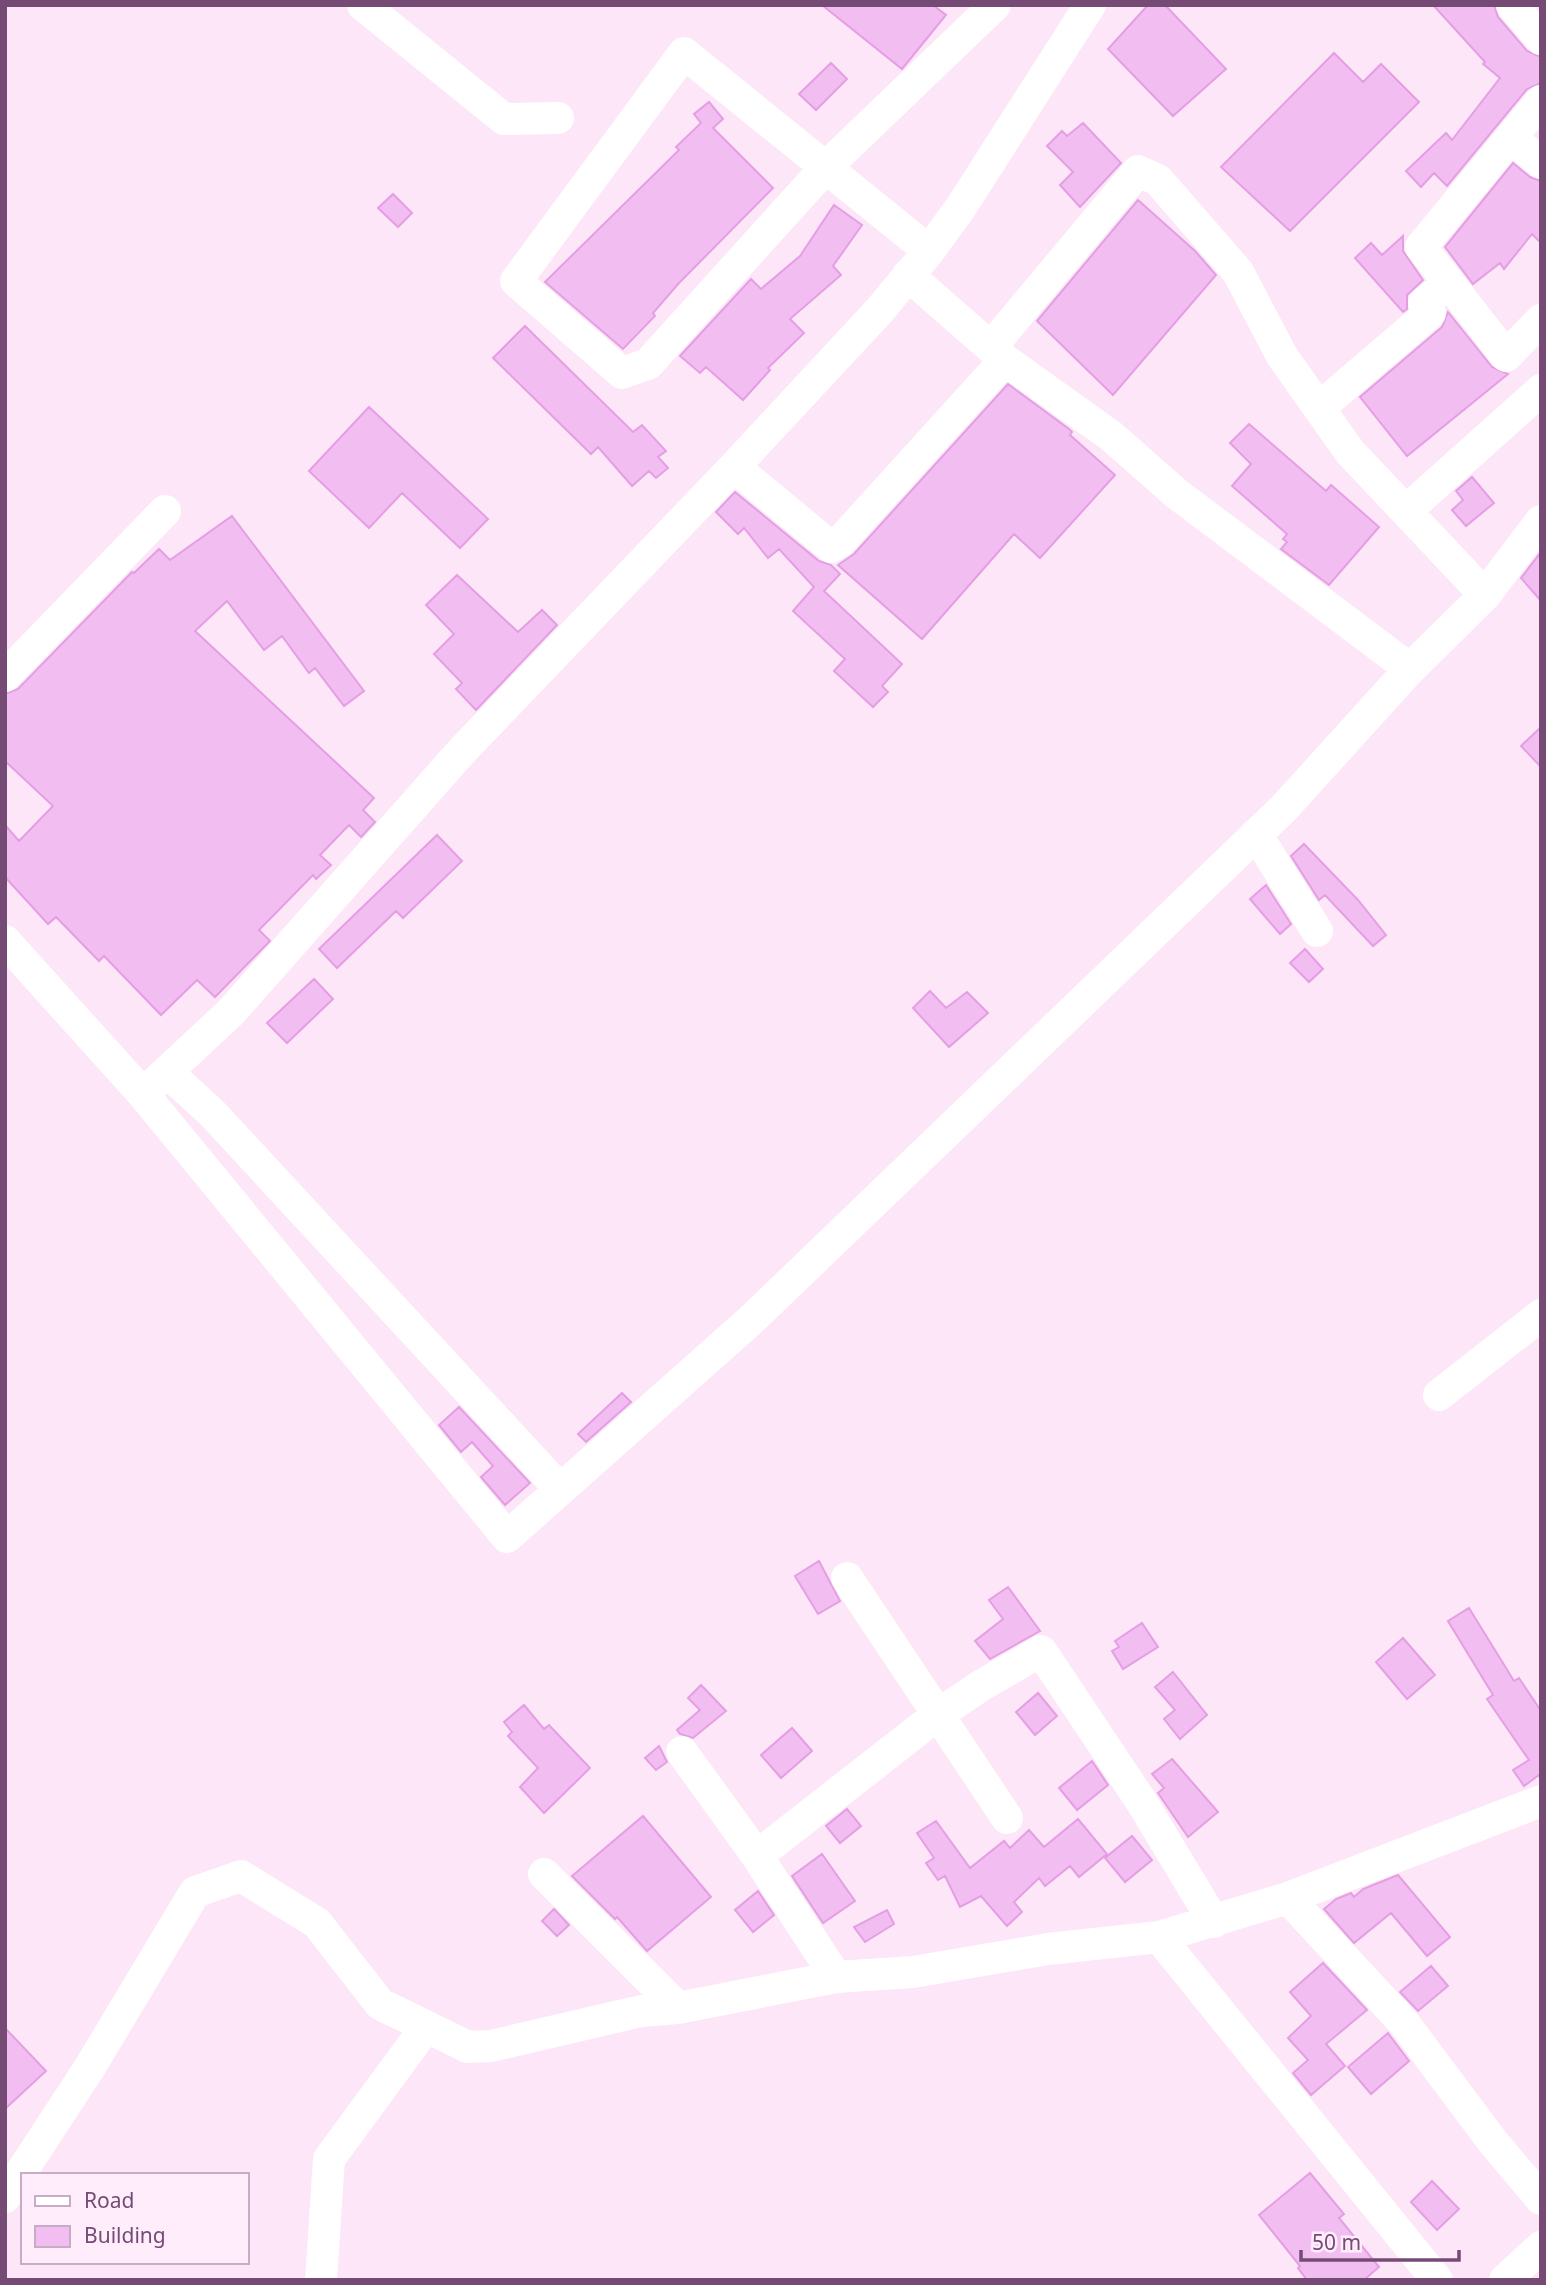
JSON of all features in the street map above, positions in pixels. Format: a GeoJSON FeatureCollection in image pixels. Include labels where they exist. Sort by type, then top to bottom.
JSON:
{"type":"FeatureCollection","features":[{"type":"Feature","properties":{"kind":"street"},"geometry":{"type":"LineString","coordinates":[[363,5],[504,119],[558,118]]}},
{"type":"Feature","properties":{"kind":"street"},"geometry":{"type":"LineString","coordinates":[[929,251],[827,166],[684,53],[516,281],[622,373],[648,364],[827,166],[995,5]]}},
{"type":"Feature","properties":{"kind":"street"},"geometry":{"type":"LineString","coordinates":[[143,1094],[231,1012],[461,752],[734,467],[929,251],[961,207],[1090,5]]}},
{"type":"Feature","properties":{"kind":"street"},"geometry":{"type":"LineString","coordinates":[[1512,5],[1541,39]]}},
{"type":"Feature","properties":{"kind":"street"},"geometry":{"type":"LineString","coordinates":[[1541,101],[1421,247],[1506,356],[1541,320]]}},
{"type":"Feature","properties":{"kind":"street"},"geometry":{"type":"LineString","coordinates":[[1512,138],[1541,163]]}},
{"type":"Feature","properties":{"kind":"street"},"geometry":{"type":"LineString","coordinates":[[734,467],[831,547],[841,542],[998,353],[1138,171],[1158,180],[1238,272],[1282,356],[1350,452],[1485,595]]}},
{"type":"Feature","properties":{"kind":"street"},"geometry":{"type":"LineString","coordinates":[[908,275],[998,353],[1111,436],[1177,494],[1410,669]]}},
{"type":"Feature","properties":{"kind":"street"},"geometry":{"type":"LineString","coordinates":[[1319,408],[1430,313],[1424,303],[1448,283]]}},
{"type":"Feature","properties":{"kind":"street"},"geometry":{"type":"LineString","coordinates":[[1406,511],[1541,390]]}},
{"type":"Feature","properties":{"kind":"street"},"geometry":{"type":"LineString","coordinates":[[5,676],[165,511]]}},
{"type":"Feature","properties":{"kind":"street"},"geometry":{"type":"LineString","coordinates":[[5,941],[143,1094],[506,1537],[751,1320],[1256,834],[1410,669],[1485,595],[1541,521]]}},
{"type":"Feature","properties":{"kind":"street"},"geometry":{"type":"LineString","coordinates":[[1256,834],[1317,931]]}},
{"type":"Feature","properties":{"kind":"street"},"geometry":{"type":"LineString","coordinates":[[167,1072],[212,1113],[560,1489]]}},
{"type":"Feature","properties":{"kind":"street"},"geometry":{"type":"LineString","coordinates":[[300,1286],[331,1243]]}},
{"type":"Feature","properties":{"kind":"street"},"geometry":{"type":"LineString","coordinates":[[1439,1395],[1541,1315]]}},
{"type":"Feature","properties":{"kind":"street"},"geometry":{"type":"LineString","coordinates":[[847,1578],[936,1716],[1007,1818]]}},
{"type":"Feature","properties":{"kind":"street"},"geometry":{"type":"LineString","coordinates":[[757,1856],[936,1716],[982,1685],[1041,1651],[1141,1801],[1214,1922]]}},
{"type":"Feature","properties":{"kind":"street"},"geometry":{"type":"LineString","coordinates":[[682,1752],[757,1856],[836,1977]]}},
{"type":"Feature","properties":{"kind":"street"},"geometry":{"type":"LineString","coordinates":[[5,2197],[90,2067],[195,1892],[241,1876],[317,1923],[380,2004],[468,2047],[491,2046],[641,2011],[678,2008],[836,1977],[914,1972],[1048,1949],[1159,1937],[1288,1898],[1541,1801]]}},
{"type":"Feature","properties":{"kind":"street"},"geometry":{"type":"LineString","coordinates":[[544,1874],[678,2008]]}},
{"type":"Feature","properties":{"kind":"street"},"geometry":{"type":"LineString","coordinates":[[1288,1898],[1404,2024],[1541,2199]]}},
{"type":"Feature","properties":{"kind":"street"},"geometry":{"type":"LineString","coordinates":[[1159,1937],[1437,2280]]}},
{"type":"Feature","properties":{"kind":"street"},"geometry":{"type":"LineString","coordinates":[[321,2280],[328,2159],[426,2027]]}},
{"type":"Feature","properties":{"kind":"street"},"geometry":{"type":"LineString","coordinates":[[1505,2280],[1541,2247]]}},
{"type":"Feature","properties":{"kind":"building"},"geometry":{"type":"Polygon","coordinates":[[[822,5],[933,5],[946,15],[902,69],[822,5]]]}},
{"type":"Feature","properties":{"kind":"building"},"geometry":{"type":"Polygon","coordinates":[[[1148,5],[1165,5],[1226,69],[1173,116],[1108,49],[1148,5]]]}},
{"type":"Feature","properties":{"kind":"building"},"geometry":{"type":"Polygon","coordinates":[[[1433,5],[1494,5],[1498,17],[1527,51],[1541,57],[1541,83],[1527,89],[1447,186],[1434,173],[1421,187],[1406,171],[1446,133],[1452,140],[1500,78],[1483,64],[1485,62],[1433,5]]]}},
{"type":"Feature","properties":{"kind":"building"},"geometry":{"type":"Polygon","coordinates":[[[1334,53],[1363,82],[1381,64],[1419,102],[1290,231],[1221,167],[1334,53]]]}},
{"type":"Feature","properties":{"kind":"building"},"geometry":{"type":"Polygon","coordinates":[[[831,63],[847,79],[816,110],[799,94],[831,63]]]}},
{"type":"Feature","properties":{"kind":"building"},"geometry":{"type":"Polygon","coordinates":[[[709,102],[723,119],[713,128],[773,188],[679,283],[653,313],[655,316],[623,349],[545,282],[679,150],[676,147],[701,123],[694,114],[709,102]]]}},
{"type":"Feature","properties":{"kind":"building"},"geometry":{"type":"Polygon","coordinates":[[[1083,123],[1121,163],[1080,207],[1060,185],[1073,172],[1047,146],[1062,131],[1067,136],[1083,123]]]}},
{"type":"Feature","properties":{"kind":"building"},"geometry":{"type":"Polygon","coordinates":[[[1513,163],[1530,177],[1541,181],[1541,243],[1532,234],[1504,269],[1500,263],[1473,284],[1445,247],[1513,163]]]}},
{"type":"Feature","properties":{"kind":"building"},"geometry":{"type":"Polygon","coordinates":[[[393,194],[412,213],[398,227],[378,208],[393,194]]]}},
{"type":"Feature","properties":{"kind":"building"},"geometry":{"type":"Polygon","coordinates":[[[1138,200],[1195,251],[1216,275],[1113,395],[1037,321],[1138,200]]]}},
{"type":"Feature","properties":{"kind":"building"},"geometry":{"type":"Polygon","coordinates":[[[834,205],[862,225],[833,266],[841,275],[790,319],[804,333],[768,368],[770,370],[743,400],[706,367],[700,373],[680,356],[751,279],[761,289],[800,256],[834,205]]]}},
{"type":"Feature","properties":{"kind":"building"},"geometry":{"type":"Polygon","coordinates":[[[1403,236],[1403,251],[1423,280],[1407,295],[1407,309],[1403,312],[1355,258],[1371,243],[1382,255],[1403,236]]]}},
{"type":"Feature","properties":{"kind":"building"},"geometry":{"type":"Polygon","coordinates":[[[1448,312],[1492,367],[1508,374],[1407,456],[1360,397],[1442,327],[1448,312]]]}},
{"type":"Feature","properties":{"kind":"building"},"geometry":{"type":"Polygon","coordinates":[[[525,326],[633,432],[642,425],[666,451],[658,457],[668,468],[656,478],[649,471],[632,486],[598,447],[591,454],[493,358],[525,326]]]}},
{"type":"Feature","properties":{"kind":"building"},"geometry":{"type":"Polygon","coordinates":[[[1008,384],[1069,429],[1072,432],[1070,435],[1115,475],[1040,558],[1014,534],[922,639],[838,565],[854,554],[1008,384]]]}},
{"type":"Feature","properties":{"kind":"building"},"geometry":{"type":"Polygon","coordinates":[[[369,407],[488,519],[460,548],[402,493],[369,528],[309,471],[369,407]]]}},
{"type":"Feature","properties":{"kind":"building"},"geometry":{"type":"Polygon","coordinates":[[[1249,424],[1326,491],[1331,485],[1379,527],[1329,585],[1281,549],[1287,542],[1283,539],[1287,534],[1232,486],[1251,464],[1230,443],[1249,424]]]}},
{"type":"Feature","properties":{"kind":"building"},"geometry":{"type":"Polygon","coordinates":[[[1472,477],[1494,503],[1466,526],[1452,510],[1463,500],[1456,491],[1472,477]]]}},
{"type":"Feature","properties":{"kind":"building"},"geometry":{"type":"Polygon","coordinates":[[[735,492],[819,561],[831,565],[840,574],[824,591],[902,664],[882,686],[888,692],[873,707],[834,671],[845,659],[793,611],[814,587],[779,549],[768,558],[744,528],[738,534],[716,512],[735,492]]]}},
{"type":"Feature","properties":{"kind":"building"},"geometry":{"type":"Polygon","coordinates":[[[232,516],[364,691],[344,706],[315,668],[309,673],[282,636],[264,650],[227,601],[195,631],[374,798],[363,810],[375,822],[361,837],[349,825],[320,855],[331,865],[316,879],[313,875],[259,930],[270,941],[215,997],[197,980],[161,1015],[104,956],[99,961],[56,917],[48,924],[5,877],[5,825],[19,841],[53,806],[5,761],[5,694],[18,689],[132,572],[159,549],[170,560],[232,516]]]}},
{"type":"Feature","properties":{"kind":"building"},"geometry":{"type":"Polygon","coordinates":[[[1541,552],[1541,601],[1521,578],[1541,552]]]}},
{"type":"Feature","properties":{"kind":"building"},"geometry":{"type":"Polygon","coordinates":[[[457,575],[518,632],[542,610],[557,625],[476,710],[456,689],[462,683],[434,654],[454,634],[426,605],[457,575]]]}},
{"type":"Feature","properties":{"kind":"building"},"geometry":{"type":"Polygon","coordinates":[[[1541,727],[1541,767],[1521,746],[1541,727]]]}},
{"type":"Feature","properties":{"kind":"building"},"geometry":{"type":"Polygon","coordinates":[[[437,835],[462,861],[403,918],[396,911],[337,968],[319,949],[437,835]]]}},
{"type":"Feature","properties":{"kind":"building"},"geometry":{"type":"Polygon","coordinates":[[[1304,844],[1358,900],[1386,935],[1373,946],[1325,895],[1319,900],[1291,856],[1304,844]]]}},
{"type":"Feature","properties":{"kind":"building"},"geometry":{"type":"Polygon","coordinates":[[[1266,885],[1291,924],[1280,934],[1250,899],[1266,885]]]}},
{"type":"Feature","properties":{"kind":"building"},"geometry":{"type":"Polygon","coordinates":[[[1305,949],[1323,969],[1309,982],[1290,963],[1305,949]]]}},
{"type":"Feature","properties":{"kind":"building"},"geometry":{"type":"Polygon","coordinates":[[[314,979],[333,999],[287,1043],[267,1023],[314,979]]]}},
{"type":"Feature","properties":{"kind":"building"},"geometry":{"type":"Polygon","coordinates":[[[930,991],[946,1008],[967,992],[988,1013],[949,1047],[913,1008],[930,991]]]}},
{"type":"Feature","properties":{"kind":"building"},"geometry":{"type":"Polygon","coordinates":[[[622,1393],[631,1402],[586,1442],[578,1434],[622,1393]]]}},
{"type":"Feature","properties":{"kind":"building"},"geometry":{"type":"Polygon","coordinates":[[[459,1407],[530,1483],[505,1505],[481,1477],[493,1466],[472,1442],[461,1452],[439,1425],[459,1407]]]}},
{"type":"Feature","properties":{"kind":"building"},"geometry":{"type":"Polygon","coordinates":[[[819,1561],[840,1601],[818,1614],[795,1576],[819,1561]]]}},
{"type":"Feature","properties":{"kind":"building"},"geometry":{"type":"Polygon","coordinates":[[[1008,1587],[1040,1631],[990,1659],[975,1641],[1003,1619],[989,1600],[1008,1587]]]}},
{"type":"Feature","properties":{"kind":"building"},"geometry":{"type":"Polygon","coordinates":[[[1469,1608],[1514,1681],[1519,1678],[1541,1711],[1541,1778],[1539,1775],[1524,1786],[1513,1770],[1529,1760],[1487,1699],[1493,1695],[1448,1621],[1469,1608]]]}},
{"type":"Feature","properties":{"kind":"building"},"geometry":{"type":"Polygon","coordinates":[[[1142,1623],[1158,1647],[1123,1669],[1112,1651],[1119,1647],[1115,1641],[1142,1623]]]}},
{"type":"Feature","properties":{"kind":"building"},"geometry":{"type":"Polygon","coordinates":[[[1403,1638],[1435,1675],[1407,1699],[1376,1662],[1403,1638]]]}},
{"type":"Feature","properties":{"kind":"building"},"geometry":{"type":"Polygon","coordinates":[[[1173,1672],[1207,1715],[1180,1739],[1164,1719],[1175,1710],[1155,1687],[1173,1672]]]}},
{"type":"Feature","properties":{"kind":"building"},"geometry":{"type":"Polygon","coordinates":[[[701,1685],[726,1711],[693,1738],[680,1734],[677,1730],[700,1710],[688,1698],[701,1685]]]}},
{"type":"Feature","properties":{"kind":"building"},"geometry":{"type":"Polygon","coordinates":[[[1038,1693],[1057,1716],[1035,1735],[1016,1712],[1038,1693]]]}},
{"type":"Feature","properties":{"kind":"building"},"geometry":{"type":"Polygon","coordinates":[[[524,1705],[544,1729],[549,1725],[590,1768],[544,1813],[520,1787],[538,1768],[508,1736],[512,1732],[504,1722],[524,1705]]]}},
{"type":"Feature","properties":{"kind":"building"},"geometry":{"type":"Polygon","coordinates":[[[792,1728],[812,1751],[781,1778],[761,1755],[792,1728]]]}},
{"type":"Feature","properties":{"kind":"building"},"geometry":{"type":"Polygon","coordinates":[[[659,1746],[667,1762],[656,1770],[645,1758],[659,1746]]]}},
{"type":"Feature","properties":{"kind":"building"},"geometry":{"type":"Polygon","coordinates":[[[1172,1759],[1218,1812],[1188,1837],[1158,1793],[1164,1788],[1152,1774],[1172,1759]]]}},
{"type":"Feature","properties":{"kind":"building"},"geometry":{"type":"Polygon","coordinates":[[[1092,1761],[1108,1785],[1077,1810],[1059,1788],[1092,1761]]]}},
{"type":"Feature","properties":{"kind":"building"},"geometry":{"type":"Polygon","coordinates":[[[847,1809],[861,1826],[840,1843],[826,1826],[847,1809]]]}},
{"type":"Feature","properties":{"kind":"building"},"geometry":{"type":"Polygon","coordinates":[[[643,1816],[711,1897],[647,1951],[617,1917],[615,1919],[572,1876],[643,1816]]]}},
{"type":"Feature","properties":{"kind":"building"},"geometry":{"type":"Polygon","coordinates":[[[1078,1819],[1107,1854],[1079,1877],[1070,1866],[1045,1886],[1039,1878],[1014,1902],[1022,1912],[1007,1926],[981,1896],[960,1907],[945,1876],[938,1880],[926,1863],[934,1858],[917,1833],[936,1821],[970,1868],[1004,1841],[1010,1848],[1029,1830],[1044,1847],[1078,1819]]]}},
{"type":"Feature","properties":{"kind":"building"},"geometry":{"type":"Polygon","coordinates":[[[1132,1836],[1152,1860],[1125,1882],[1105,1858],[1132,1836]]]}},
{"type":"Feature","properties":{"kind":"building"},"geometry":{"type":"Polygon","coordinates":[[[822,1854],[855,1901],[823,1923],[792,1876],[822,1854]]]}},
{"type":"Feature","properties":{"kind":"building"},"geometry":{"type":"Polygon","coordinates":[[[1398,1875],[1450,1937],[1427,1956],[1391,1913],[1354,1943],[1324,1909],[1336,1899],[1351,1893],[1354,1897],[1363,1889],[1398,1875]]]}},
{"type":"Feature","properties":{"kind":"building"},"geometry":{"type":"Polygon","coordinates":[[[758,1891],[774,1915],[753,1932],[735,1910],[758,1891]]]}},
{"type":"Feature","properties":{"kind":"building"},"geometry":{"type":"Polygon","coordinates":[[[554,1909],[569,1925],[557,1936],[542,1921],[554,1909]]]}},
{"type":"Feature","properties":{"kind":"building"},"geometry":{"type":"Polygon","coordinates":[[[887,1910],[894,1924],[865,1942],[854,1927],[887,1910]]]}},
{"type":"Feature","properties":{"kind":"building"},"geometry":{"type":"Polygon","coordinates":[[[1323,1963],[1367,2010],[1326,2044],[1345,2066],[1311,2095],[1293,2073],[1308,2060],[1288,2038],[1311,2016],[1290,1992],[1323,1963]]]}},
{"type":"Feature","properties":{"kind":"building"},"geometry":{"type":"Polygon","coordinates":[[[1431,1966],[1448,1986],[1418,2011],[1400,1992],[1431,1966]]]}},
{"type":"Feature","properties":{"kind":"building"},"geometry":{"type":"Polygon","coordinates":[[[5,2028],[46,2071],[5,2109],[5,2028]]]}},
{"type":"Feature","properties":{"kind":"building"},"geometry":{"type":"Polygon","coordinates":[[[1388,2033],[1409,2061],[1371,2094],[1348,2067],[1388,2033]]]}},
{"type":"Feature","properties":{"kind":"building"},"geometry":{"type":"Polygon","coordinates":[[[1310,2173],[1344,2214],[1339,2218],[1379,2267],[1364,2280],[1307,2280],[1298,2268],[1300,2266],[1259,2215],[1310,2173]]]}},
{"type":"Feature","properties":{"kind":"building"},"geometry":{"type":"Polygon","coordinates":[[[1432,2181],[1459,2209],[1437,2230],[1411,2202],[1432,2181]]]}}]}
